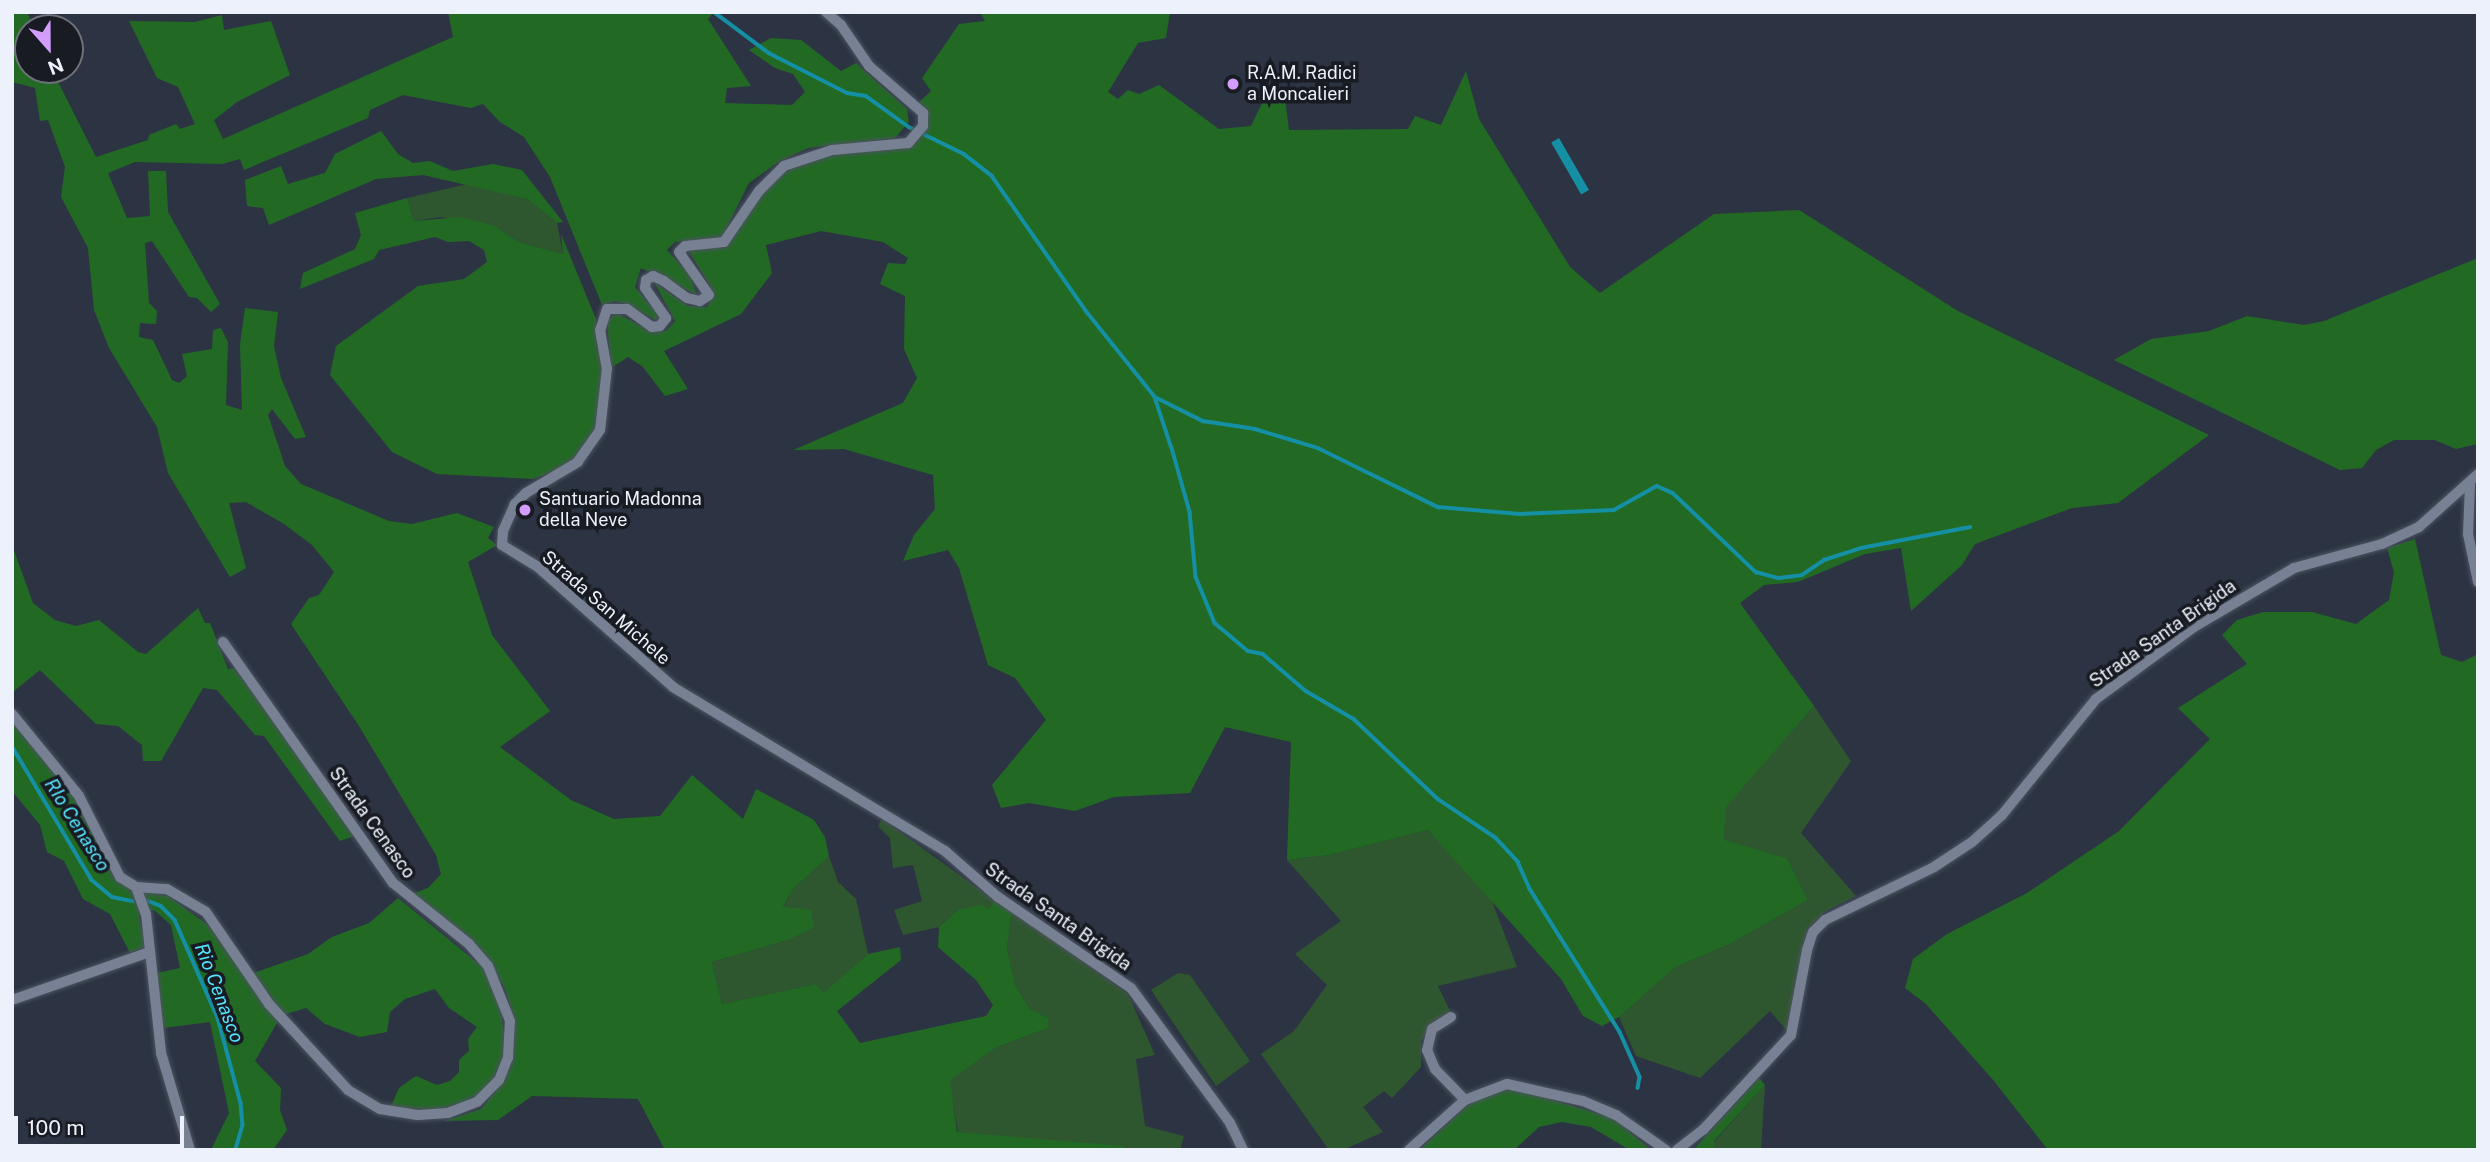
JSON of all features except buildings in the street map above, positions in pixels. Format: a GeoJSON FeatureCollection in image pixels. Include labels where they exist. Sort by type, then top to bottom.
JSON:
{"type":"FeatureCollection","features":[{"type":"Feature","properties":{"kind":"street","name":"Strada San Michele"},"geometry":{"type":"LineString","coordinates":[[826,12],[841,25],[869,66],[914,102],[925,119],[923,126],[912,140],[832,150],[784,166],[759,191],[724,242],[685,246],[679,252],[709,295],[700,301],[687,298],[653,276],[646,280],[645,288],[666,318],[660,326],[652,327],[627,309],[607,309],[600,330],[607,368],[600,430],[578,462],[526,493],[515,504],[501,539],[502,545],[538,567],[673,687],[945,851]]}},
{"type":"Feature","properties":{"kind":"street","name":"Strada Santa Brigida"},"geometry":{"type":"LineString","coordinates":[[1677,1150],[1703,1130],[1791,1035],[1807,950],[1813,932],[1825,920],[1934,867],[1972,842],[2002,815],[2096,699],[2203,622],[2294,568],[2382,544],[2419,527],[2470,485],[2478,474]]}},
{"type":"Feature","properties":{"kind":"street"},"geometry":{"type":"LineString","coordinates":[[2470,485],[2468,534],[2478,582]]}},
{"type":"Feature","properties":{"kind":"street","name":"Strada Cenasco"},"geometry":{"type":"LineString","coordinates":[[136,887],[167,889],[206,912],[298,1039],[348,1090],[380,1109],[418,1115],[448,1113],[477,1102],[499,1080],[508,1058],[510,1021],[488,966],[469,944],[393,883],[223,642]]}},
{"type":"Feature","properties":{"kind":"street"},"geometry":{"type":"LineString","coordinates":[[12,714],[79,796],[120,877],[136,887],[150,951],[161,1054],[190,1150]]}},
{"type":"Feature","properties":{"kind":"street","name":"Strada Santa Brigida"},"geometry":{"type":"LineString","coordinates":[[945,851],[998,897],[1131,988],[1230,1124],[1243,1150]]}},
{"type":"Feature","properties":{"kind":"street"},"geometry":{"type":"LineString","coordinates":[[12,1000],[150,951]]}},
{"type":"Feature","properties":{"kind":"street"},"geometry":{"type":"LineString","coordinates":[[1451,1017],[1432,1030],[1427,1049],[1435,1069],[1465,1100]]}},
{"type":"Feature","properties":{"kind":"street"},"geometry":{"type":"LineString","coordinates":[[1409,1150],[1465,1100],[1507,1084],[1542,1090],[1615,1115],[1666,1150]]}},
{"type":"Feature","properties":{"kind":"green space"},"geometry":{"type":"Polygon","coordinates":[[[12,12],[27,12],[28,14],[14,14],[12,82],[12,12]]]}},
{"type":"Feature","properties":{"kind":"green space"},"geometry":{"type":"Polygon","coordinates":[[[448,12],[714,12],[708,19],[751,86],[727,88],[725,103],[792,105],[805,92],[793,74],[775,68],[749,50],[771,38],[801,40],[841,71],[856,63],[907,109],[909,122],[895,138],[808,148],[780,161],[749,183],[722,237],[675,242],[667,250],[689,274],[697,295],[641,268],[635,287],[659,316],[657,321],[629,305],[615,301],[602,305],[550,177],[524,137],[500,122],[483,104],[471,108],[403,95],[370,110],[368,118],[244,170],[240,159],[222,164],[135,162],[108,173],[127,218],[150,216],[148,171],[166,171],[168,212],[220,304],[211,312],[197,298],[189,297],[152,241],[145,243],[149,303],[157,311],[156,324],[140,323],[139,337],[153,340],[172,380],[179,383],[187,376],[182,354],[212,349],[213,330],[221,328],[228,342],[226,405],[242,410],[240,344],[245,308],[278,312],[274,346],[281,378],[306,437],[295,439],[272,409],[268,415],[285,466],[301,484],[389,521],[412,524],[457,513],[494,527],[488,538],[497,545],[468,562],[492,635],[550,711],[500,747],[571,800],[614,819],[660,816],[692,775],[743,819],[756,789],[814,820],[825,837],[829,856],[792,890],[783,907],[811,910],[814,927],[788,940],[712,962],[722,1004],[816,984],[824,993],[868,954],[900,947],[901,960],[837,1011],[860,1043],[986,1016],[993,1005],[976,980],[938,947],[939,927],[958,910],[981,905],[989,909],[994,900],[1012,912],[1007,947],[1015,985],[1030,1009],[1048,1018],[1048,1028],[997,1047],[950,1080],[957,1132],[1123,1146],[1123,1150],[665,1150],[638,1099],[532,1096],[498,1120],[444,1121],[481,1109],[503,1082],[513,1061],[515,1022],[505,989],[491,963],[463,933],[412,894],[428,888],[441,874],[436,855],[359,726],[291,624],[309,598],[319,595],[334,572],[312,545],[284,524],[246,502],[229,503],[246,568],[230,577],[168,473],[157,427],[109,348],[94,310],[88,248],[61,197],[65,167],[48,120],[40,121],[35,88],[20,84],[59,84],[96,157],[148,140],[149,135],[176,124],[180,129],[195,124],[178,87],[157,78],[129,21],[195,22],[222,15],[224,30],[271,21],[290,75],[237,102],[214,120],[223,139],[453,37],[448,12]]]}},
{"type":"Feature","properties":{"kind":"green space"},"geometry":{"type":"Polygon","coordinates":[[[980,12],[1170,12],[1166,38],[1138,43],[1108,92],[1118,99],[1128,90],[1139,94],[1159,85],[1219,129],[1251,126],[1267,93],[1284,90],[1289,130],[1408,129],[1415,116],[1441,125],[1466,71],[1479,119],[1570,267],[1600,293],[1714,214],[1799,210],[1958,311],[2209,435],[2118,503],[2072,508],[1975,544],[1962,565],[1911,611],[1901,548],[1865,554],[1798,582],[1764,585],[1740,603],[1814,706],[1726,807],[1724,840],[1787,858],[1808,900],[1730,944],[1676,967],[1619,1017],[1602,1026],[1583,1016],[1561,979],[1428,830],[1329,855],[1287,860],[1291,742],[1225,727],[1190,793],[1114,797],[1075,811],[1029,803],[1001,808],[992,785],[1046,720],[1015,678],[988,665],[959,568],[948,550],[903,561],[914,535],[935,509],[933,475],[844,449],[793,450],[903,403],[917,378],[904,349],[905,296],[880,284],[888,263],[905,264],[908,258],[883,242],[821,231],[766,245],[772,273],[741,314],[664,351],[688,389],[665,396],[643,367],[628,357],[611,368],[607,321],[616,313],[651,331],[666,331],[675,321],[654,282],[688,306],[707,307],[714,292],[688,250],[727,247],[764,193],[787,170],[804,160],[909,141],[919,124],[915,106],[931,91],[922,78],[959,24],[985,21],[980,12]]]}},
{"type":"Feature","properties":{"kind":"green space"},"geometry":{"type":"Polygon","coordinates":[[[381,131],[398,154],[413,163],[430,161],[453,171],[493,164],[522,170],[563,222],[557,223],[527,199],[423,175],[376,179],[269,225],[263,208],[247,206],[245,180],[281,166],[288,184],[325,173],[335,154],[381,131]]]}},
{"type":"Feature","properties":{"kind":"green space"},"geometry":{"type":"Polygon","coordinates":[[[472,183],[527,199],[557,223],[563,254],[519,242],[495,226],[440,217],[414,221],[407,198],[472,183]]]}},
{"type":"Feature","properties":{"kind":"green space"},"geometry":{"type":"Polygon","coordinates":[[[407,198],[414,221],[461,217],[495,226],[519,242],[563,254],[561,234],[596,319],[602,368],[596,426],[575,458],[557,470],[533,479],[437,474],[392,452],[330,375],[336,346],[418,286],[464,279],[487,262],[484,250],[469,241],[448,242],[435,237],[379,250],[374,259],[300,289],[303,273],[355,249],[361,235],[355,213],[407,198]]]}},
{"type":"Feature","properties":{"kind":"green space"},"geometry":{"type":"Polygon","coordinates":[[[2478,258],[2477,444],[2456,449],[2435,440],[2394,440],[2376,450],[2362,468],[2340,470],[2114,360],[2151,339],[2209,331],[2247,316],[2304,325],[2324,321],[2478,258]]]}},
{"type":"Feature","properties":{"kind":"green space"},"geometry":{"type":"Polygon","coordinates":[[[2415,539],[2441,655],[2462,662],[2478,654],[2478,1150],[2048,1150],[1994,1081],[1926,1004],[1905,988],[1913,959],[1947,934],[2027,893],[2119,831],[2210,739],[2178,708],[2247,664],[2222,635],[2237,620],[2263,612],[2312,612],[2356,624],[2389,600],[2394,572],[2387,548],[2415,539]]]}},
{"type":"Feature","properties":{"kind":"green space"},"geometry":{"type":"Polygon","coordinates":[[[12,545],[33,603],[55,620],[76,626],[99,620],[138,652],[146,654],[198,608],[205,623],[210,623],[228,669],[234,668],[355,836],[340,841],[264,736],[255,735],[217,690],[203,688],[161,761],[143,761],[142,745],[118,726],[96,724],[40,670],[14,691],[12,698],[12,545]]]}},
{"type":"Feature","properties":{"kind":"green space"},"geometry":{"type":"Polygon","coordinates":[[[1814,706],[1851,761],[1801,833],[1856,896],[1826,911],[1807,930],[1788,1032],[1770,1011],[1700,1078],[1636,1056],[1619,1017],[1676,967],[1730,944],[1808,900],[1787,858],[1724,841],[1725,807],[1814,706]]]}},
{"type":"Feature","properties":{"kind":"green space"},"geometry":{"type":"Polygon","coordinates":[[[12,720],[76,797],[114,878],[132,889],[168,896],[208,925],[278,1021],[255,1061],[281,1088],[280,1110],[287,1130],[273,1150],[211,1150],[229,1113],[210,1022],[163,1028],[157,973],[180,968],[171,925],[154,910],[139,915],[145,947],[130,953],[110,914],[83,899],[64,861],[47,852],[40,825],[12,791],[12,720]]]}},
{"type":"Feature","properties":{"kind":"green space"},"geometry":{"type":"Polygon","coordinates":[[[882,819],[994,900],[989,910],[958,910],[939,927],[903,935],[894,910],[922,901],[913,865],[893,868],[890,838],[878,826],[882,819]]]}},
{"type":"Feature","properties":{"kind":"green space"},"geometry":{"type":"Polygon","coordinates":[[[1428,830],[1490,896],[1517,967],[1438,986],[1451,1013],[1436,1020],[1421,1041],[1421,1067],[1392,1098],[1384,1091],[1363,1107],[1383,1132],[1343,1150],[1329,1150],[1261,1054],[1294,1031],[1327,985],[1295,954],[1341,921],[1287,860],[1329,855],[1428,830]]]}},
{"type":"Feature","properties":{"kind":"green space"},"geometry":{"type":"Polygon","coordinates":[[[829,856],[838,882],[856,899],[868,954],[824,994],[816,984],[722,1004],[712,962],[788,940],[783,908],[792,890],[829,856]]]}},
{"type":"Feature","properties":{"kind":"green space"},"geometry":{"type":"Polygon","coordinates":[[[398,898],[485,969],[499,994],[506,1050],[489,1087],[469,1101],[440,1109],[390,1108],[399,1088],[416,1076],[437,1085],[450,1081],[459,1072],[459,1060],[469,1051],[468,1039],[477,1027],[449,1008],[435,989],[405,999],[390,1012],[387,1032],[360,1037],[325,1024],[306,1008],[283,1015],[253,973],[308,954],[332,937],[369,923],[398,898]]]}},
{"type":"Feature","properties":{"kind":"green space"},"geometry":{"type":"Polygon","coordinates":[[[1012,912],[1128,994],[1155,1055],[1136,1059],[1145,1126],[1184,1136],[1180,1150],[1123,1150],[958,1132],[949,1080],[997,1047],[1048,1028],[1048,1018],[1030,1009],[1015,985],[1007,947],[1012,912]]]}},
{"type":"Feature","properties":{"kind":"green space"},"geometry":{"type":"Polygon","coordinates":[[[1178,973],[1190,975],[1250,1061],[1216,1086],[1151,990],[1178,973]]]}},
{"type":"Feature","properties":{"kind":"green space"},"geometry":{"type":"Polygon","coordinates":[[[1759,1078],[1765,1085],[1714,1141],[1714,1150],[1693,1150],[1759,1078]]]}},
{"type":"Feature","properties":{"kind":"green space"},"geometry":{"type":"Polygon","coordinates":[[[1765,1085],[1761,1150],[1714,1150],[1714,1142],[1765,1085]]]}},
{"type":"Feature","properties":{"kind":"green space"},"geometry":{"type":"Polygon","coordinates":[[[1516,1089],[1613,1118],[1651,1150],[1630,1150],[1591,1127],[1562,1122],[1539,1127],[1514,1150],[1419,1150],[1470,1103],[1494,1091],[1516,1089]]]}},
{"type":"Feature","properties":{"kind":"water"},"geometry":{"type":"Polygon","coordinates":[[[1559,138],[1589,190],[1581,194],[1551,142],[1559,138]]]}},
{"type":"Feature","properties":{"kind":"waterway"},"geometry":{"type":"LineString","coordinates":[[714,12],[769,53],[847,93],[866,96],[909,127],[964,154],[992,176],[1087,312],[1155,397],[1171,446]]}},
{"type":"Feature","properties":{"kind":"waterway"},"geometry":{"type":"LineString","coordinates":[[1155,397],[1203,421],[1255,429],[1318,448],[1438,507],[1520,514],[1614,510],[1657,486],[1673,493],[1756,572],[1779,578],[1802,575],[1824,560],[1861,548],[1970,527]]}},
{"type":"Feature","properties":{"kind":"waterway"},"geometry":{"type":"LineString","coordinates":[[1172,448],[1190,512],[1196,577],[1215,623],[1248,651],[1263,654],[1306,691],[1354,719],[1438,799],[1496,838],[1518,862],[1530,889],[1620,1032],[1640,1077],[1638,1088]]}},
{"type":"Feature","properties":{"kind":"waterway","name":"RIo Cenasco"},"geometry":{"type":"LineString","coordinates":[[12,746],[92,880],[112,897],[133,901]]}},
{"type":"Feature","properties":{"kind":"waterway","name":"Rio Cenasco"},"geometry":{"type":"LineString","coordinates":[[148,901],[161,906],[175,920],[218,1018],[241,1103],[243,1125],[236,1150]]}},
{"type":"Feature","properties":{"kind":"place","name":"R.A.M. Radici a Moncalieri"},"geometry":{"type":"Point","coordinates":[1233,84]}},
{"type":"Feature","properties":{"kind":"place","name":"Santuario Madonna della Neve"},"geometry":{"type":"Point","coordinates":[525,510]}}]}
